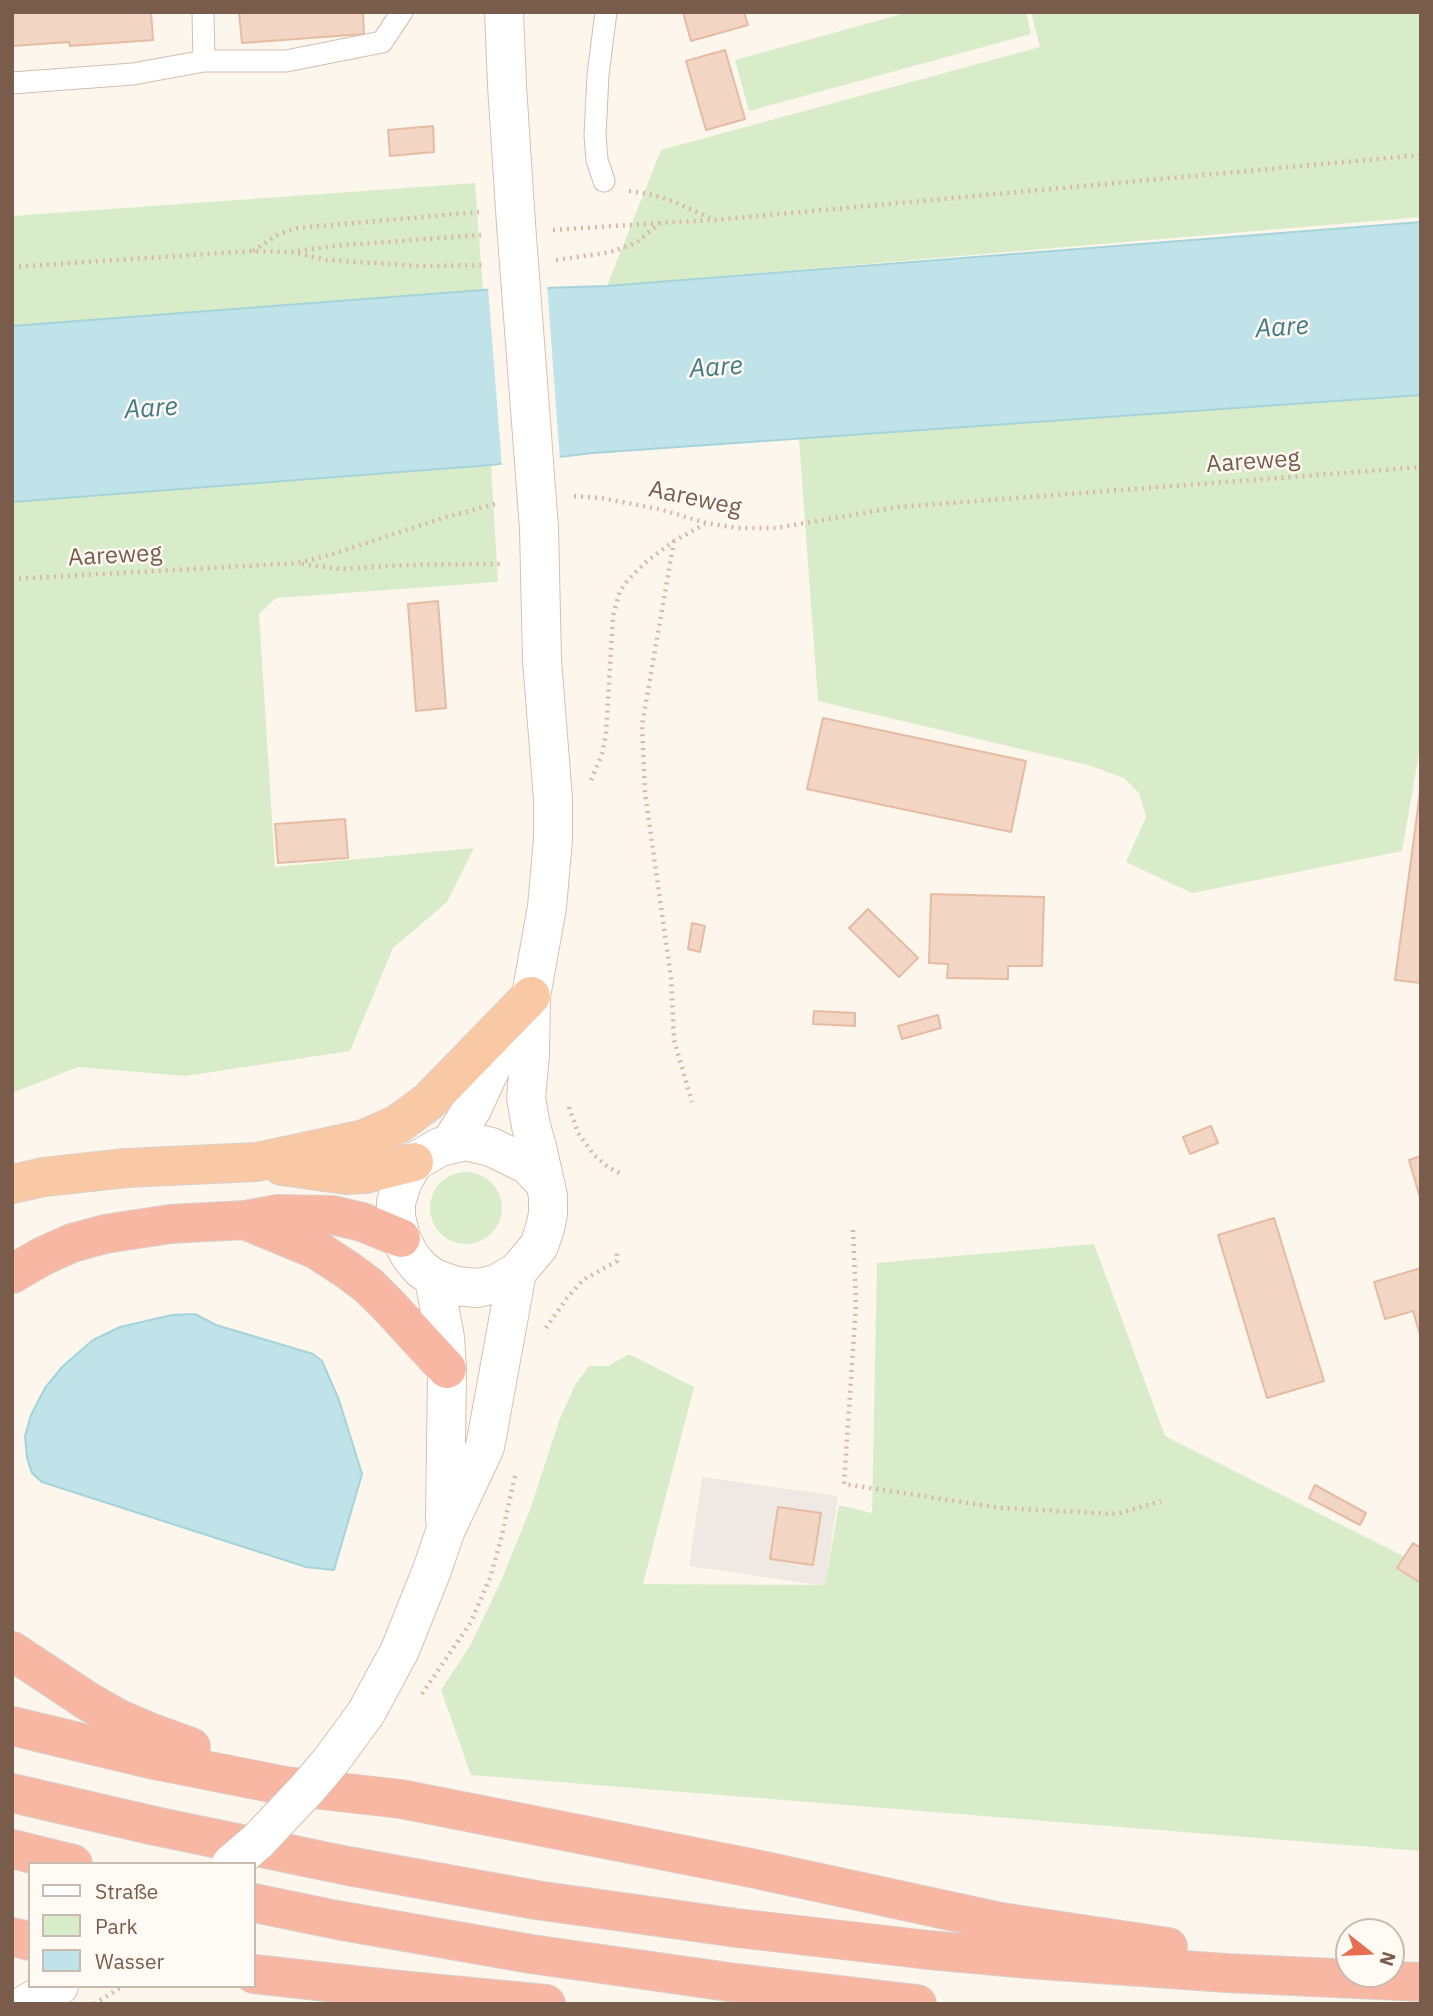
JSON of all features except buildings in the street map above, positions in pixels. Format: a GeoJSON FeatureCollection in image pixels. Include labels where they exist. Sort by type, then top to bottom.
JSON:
{"type":"FeatureCollection","features":[{"type":"Feature","properties":{"kind":"highway"},"geometry":{"type":"LineString","coordinates":[[12,1184],[44,1177],[126,1168],[257,1162],[364,1139],[398,1124],[428,1102],[531,996]]}},
{"type":"Feature","properties":{"kind":"highway"},"geometry":{"type":"LineString","coordinates":[[257,1162],[346,1175],[383,1171],[414,1162]]}},
{"type":"Feature","properties":{"kind":"highway"},"geometry":{"type":"LineString","coordinates":[[12,1274],[72,1243],[105,1234],[170,1224],[245,1220],[278,1214],[332,1215],[362,1222],[401,1238]]}},
{"type":"Feature","properties":{"kind":"highway"},"geometry":{"type":"LineString","coordinates":[[245,1220],[317,1250],[349,1271],[388,1305],[447,1369]]}},
{"type":"Feature","properties":{"kind":"highway"},"geometry":{"type":"LineString","coordinates":[[12,1651],[89,1702],[146,1731],[186,1745],[401,1799],[756,1869],[1001,1922],[1408,1981]]}},
{"type":"Feature","properties":{"kind":"highway"},"geometry":{"type":"LineString","coordinates":[[12,1726],[154,1760],[286,1786],[401,1799]]}},
{"type":"Feature","properties":{"kind":"highway"},"geometry":{"type":"LineString","coordinates":[[12,1793],[348,1867],[536,1900],[723,1927],[1028,1959],[1213,1972],[1408,1981]]}},
{"type":"Feature","properties":{"kind":"highway"},"geometry":{"type":"LineString","coordinates":[[12,1849],[65,1862]]}},
{"type":"Feature","properties":{"kind":"highway"},"geometry":{"type":"LineString","coordinates":[[256,1903],[544,1956],[729,1982],[917,2004]]}},
{"type":"Feature","properties":{"kind":"highway"},"geometry":{"type":"LineString","coordinates":[[256,1974],[546,2004]]}},
{"type":"Feature","properties":{"kind":"main road"},"geometry":{"type":"LineString","coordinates":[[504,12],[515,217],[540,545],[543,671],[553,799],[553,839],[547,907],[531,996],[526,1098],[548,1196],[548,1214],[539,1245],[517,1272],[496,1284],[477,1288],[456,1286],[433,1278],[410,1256],[401,1238],[396,1202],[402,1181],[414,1162],[450,1143],[466,1141],[491,1147],[528,1165],[544,1182]]}},
{"type":"Feature","properties":{"kind":"main road"},"geometry":{"type":"LineString","coordinates":[[450,1143],[472,1109],[497,1055],[531,996]]}},
{"type":"Feature","properties":{"kind":"main road"},"geometry":{"type":"LineString","coordinates":[[234,1862],[258,1841],[330,1762],[366,1713],[400,1650],[444,1532],[485,1447],[517,1272]]}},
{"type":"Feature","properties":{"kind":"main road"},"geometry":{"type":"LineString","coordinates":[[433,1278],[445,1338],[447,1369],[444,1532]]}},
{"type":"Feature","properties":{"kind":"main road"},"geometry":{"type":"LineString","coordinates":[[26,2004],[55,1988]]}},
{"type":"Feature","properties":{"kind":"lane"},"geometry":{"type":"LineString","coordinates":[[203,12],[204,61]]}},
{"type":"Feature","properties":{"kind":"lane"},"geometry":{"type":"LineString","coordinates":[[12,83],[133,74],[204,61],[286,61],[382,41],[402,12]]}},
{"type":"Feature","properties":{"kind":"lane"},"geometry":{"type":"LineString","coordinates":[[604,181],[597,160],[595,135],[598,75],[606,12]]}},
{"type":"Feature","properties":{"kind":"path"},"geometry":{"type":"LineString","coordinates":[[604,181],[619,190],[654,195],[674,202],[714,220],[1421,155]]}},
{"type":"Feature","properties":{"kind":"path"},"geometry":{"type":"LineString","coordinates":[[12,267],[252,251],[279,234],[298,228],[515,217]]}},
{"type":"Feature","properties":{"kind":"path","name":"Aareweg"},"geometry":{"type":"LineString","coordinates":[[569,496],[601,498],[738,528],[776,528],[899,507],[1421,467]]}},
{"type":"Feature","properties":{"kind":"path","name":"Aareweg"},"geometry":{"type":"LineString","coordinates":[[12,579],[298,563],[446,517],[503,503]]}},
{"type":"Feature","properties":{"kind":"path"},"geometry":{"type":"LineString","coordinates":[[589,784],[607,734],[615,602],[628,580],[648,561],[674,541],[706,523]]}},
{"type":"Feature","properties":{"kind":"path"},"geometry":{"type":"LineString","coordinates":[[674,541],[642,725],[645,793],[671,978],[674,1040],[692,1102]]}},
{"type":"Feature","properties":{"kind":"path"},"geometry":{"type":"LineString","coordinates":[[298,563],[339,569],[515,564],[540,545]]}},
{"type":"Feature","properties":{"kind":"path"},"geometry":{"type":"LineString","coordinates":[[567,1102],[578,1133],[593,1154],[623,1175]]}},
{"type":"Feature","properties":{"kind":"path"},"geometry":{"type":"LineString","coordinates":[[853,1230],[856,1304],[844,1484],[1001,1508],[1117,1514],[1161,1501]]}},
{"type":"Feature","properties":{"kind":"path"},"geometry":{"type":"LineString","coordinates":[[94,2004],[120,1988]]}},
{"type":"Feature","properties":{"kind":"shaded area"},"geometry":{"type":"Polygon","coordinates":[[[702,1477],[838,1496],[825,1586],[689,1566],[702,1477]]]}},
{"type":"Feature","properties":{"kind":"green space"},"geometry":{"type":"Polygon","coordinates":[[[909,12],[1026,12],[1031,34],[749,111],[735,60],[909,12]]]}},
{"type":"Feature","properties":{"kind":"green space"},"geometry":{"type":"Polygon","coordinates":[[[1031,12],[1421,12],[1421,217],[607,286],[661,150],[1040,47],[1031,12]]]}},
{"type":"Feature","properties":{"kind":"green space"},"geometry":{"type":"Polygon","coordinates":[[[475,183],[483,290],[12,326],[12,216],[475,183]]]}},
{"type":"Feature","properties":{"kind":"green space"},"geometry":{"type":"Polygon","coordinates":[[[1421,395],[1421,742],[1402,851],[1192,893],[1126,862],[1146,817],[1139,793],[1124,778],[1088,765],[818,701],[799,439],[1421,395]]]}},
{"type":"Feature","properties":{"kind":"green space"},"geometry":{"type":"Polygon","coordinates":[[[491,465],[498,582],[276,598],[259,614],[275,867],[474,848],[447,902],[393,948],[350,1051],[185,1076],[78,1067],[12,1093],[12,502],[491,465]]]}},
{"type":"Feature","properties":{"kind":"green space"},"geometry":{"type":"Polygon","coordinates":[[[466,1172],[486,1178],[496,1188],[502,1208],[496,1228],[486,1238],[466,1244],[446,1238],[436,1228],[430,1208],[436,1188],[446,1178],[466,1172]]]}},
{"type":"Feature","properties":{"kind":"green space"},"geometry":{"type":"Polygon","coordinates":[[[1094,1244],[1165,1436],[1421,1565],[1421,1851],[471,1775],[441,1690],[471,1644],[500,1583],[530,1510],[559,1421],[575,1385],[589,1366],[608,1366],[629,1354],[694,1387],[643,1584],[825,1585],[839,1505],[872,1513],[877,1263],[1094,1244]]]}},
{"type":"Feature","properties":{"kind":"water","name":"Aare"},"geometry":{"type":"Polygon","coordinates":[[[1421,222],[1421,395],[593,453],[491,465],[12,502],[12,326],[483,290],[607,286],[1421,222]]]}},
{"type":"Feature","properties":{"kind":"water"},"geometry":{"type":"Polygon","coordinates":[[[195,1314],[216,1325],[313,1354],[322,1361],[339,1400],[362,1474],[334,1570],[306,1567],[42,1482],[32,1473],[27,1458],[25,1436],[31,1415],[45,1388],[63,1366],[93,1340],[120,1327],[172,1315],[195,1314]]]}},
{"type":"Feature","properties":{"kind":"pier"},"geometry":{"type":"Polygon","coordinates":[[[547,284],[560,461],[502,468],[488,287],[547,284]]]}}]}
